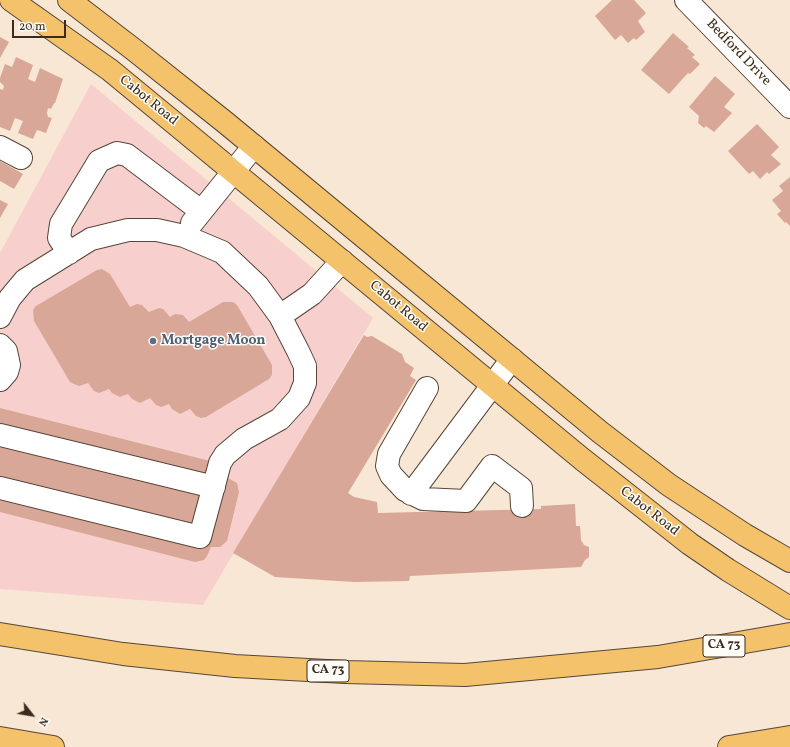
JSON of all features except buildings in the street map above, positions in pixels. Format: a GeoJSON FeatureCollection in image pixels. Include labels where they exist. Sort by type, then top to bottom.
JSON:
{"type":"FeatureCollection","features":[{"type":"Feature","properties":{"kind":"main road","name":"Cabot Road"},"geometry":{"type":"LineString","coordinates":[[11,0],[110,70],[342,260],[492,386],[690,544],[728,570],[790,608]]}},
{"type":"Feature","properties":{"kind":"main road"},"geometry":{"type":"LineString","coordinates":[[69,0],[133,48],[254,146],[600,432],[669,485],[745,535],[790,561]]}},
{"type":"Feature","properties":{"kind":"main road","name":"CA 73"},"geometry":{"type":"LineString","coordinates":[[0,634],[124,654],[235,666],[353,672],[465,675],[658,657],[790,634]]}},
{"type":"Feature","properties":{"kind":"main road"},"geometry":{"type":"LineString","coordinates":[[729,747],[790,737]]}},
{"type":"Feature","properties":{"kind":"main road"},"geometry":{"type":"LineString","coordinates":[[0,738],[53,747]]}},
{"type":"Feature","properties":{"kind":"street","name":"Bedford Drive"},"geometry":{"type":"LineString","coordinates":[[686,0],[790,107]]}},
{"type":"Feature","properties":{"kind":"street"},"geometry":{"type":"LineString","coordinates":[[184,236],[201,211],[254,146]]}},
{"type":"Feature","properties":{"kind":"street"},"geometry":{"type":"LineString","coordinates":[[0,147],[21,158]]}},
{"type":"Feature","properties":{"kind":"street"},"geometry":{"type":"LineString","coordinates":[[68,253],[59,238],[60,224],[99,161],[109,155],[117,153],[127,155],[201,211]]}},
{"type":"Feature","properties":{"kind":"street"},"geometry":{"type":"LineString","coordinates":[[0,317],[10,298],[25,280],[92,239],[128,230],[157,230],[184,236],[222,252],[258,286],[280,316],[305,366],[305,383],[299,398],[280,419],[244,439],[225,455],[220,463],[200,537],[0,488]]}},
{"type":"Feature","properties":{"kind":"street"},"geometry":{"type":"LineString","coordinates":[[280,316],[312,294],[342,260]]}},
{"type":"Feature","properties":{"kind":"street"},"geometry":{"type":"LineString","coordinates":[[0,346],[6,351],[9,365],[7,372],[0,380]]}},
{"type":"Feature","properties":{"kind":"street"},"geometry":{"type":"LineString","coordinates":[[411,494],[512,360]]}},
{"type":"Feature","properties":{"kind":"street"},"geometry":{"type":"LineString","coordinates":[[427,388],[389,454],[387,466],[391,475],[405,490],[423,499],[466,501],[492,466],[521,488],[522,506]]}},
{"type":"Feature","properties":{"kind":"street"},"geometry":{"type":"LineString","coordinates":[[0,434],[214,487]]}},
{"type":"Feature","properties":{"kind":"shaded area"},"geometry":{"type":"Polygon","coordinates":[[[91,84],[373,318],[203,605],[0,589],[0,253],[91,84]]]}},
{"type":"Feature","properties":{"kind":"place","name":"Mortgage Moon"},"geometry":{"type":"Point","coordinates":[153,341]}}]}
